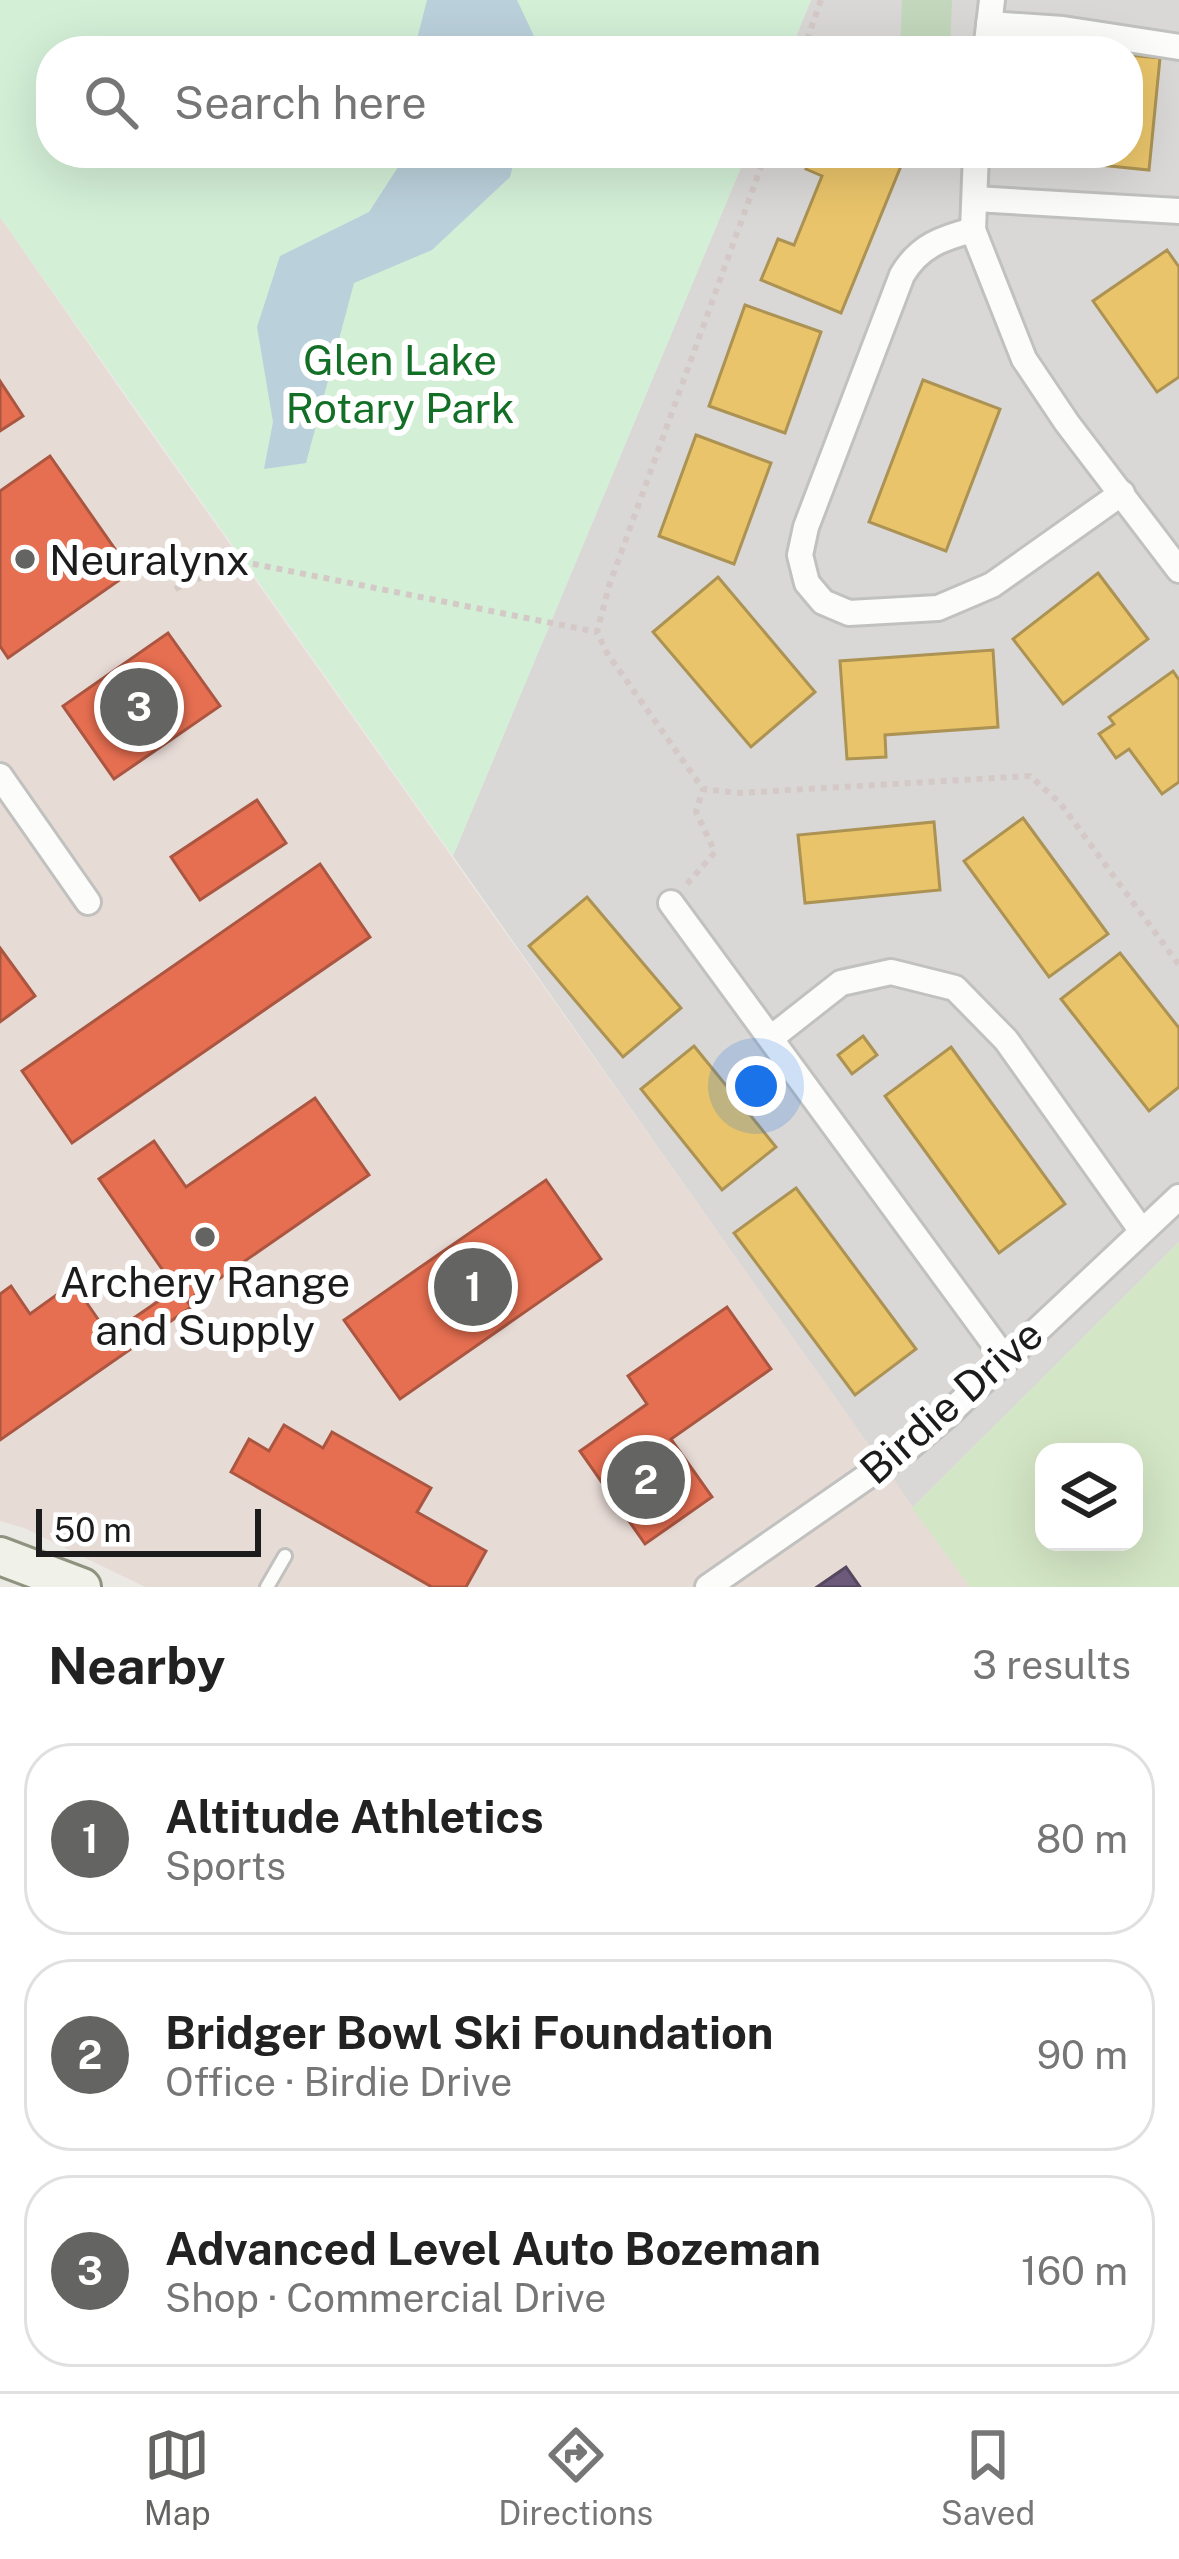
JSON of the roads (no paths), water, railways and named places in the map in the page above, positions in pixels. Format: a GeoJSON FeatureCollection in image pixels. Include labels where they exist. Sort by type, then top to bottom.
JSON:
{"type":"FeatureCollection","features":[{"type":"Feature","properties":{"kind":"main road"},"geometry":{"type":"LineString","coordinates":[[0,1556],[82,1587]]}},
{"type":"Feature","properties":{"kind":"street"},"geometry":{"type":"LineString","coordinates":[[990,12],[1112,36]]}},
{"type":"Feature","properties":{"kind":"street"},"geometry":{"type":"LineString","coordinates":[[1143,41],[1179,47]]}},
{"type":"Feature","properties":{"kind":"street"},"geometry":{"type":"LineString","coordinates":[[976,168],[973,230],[1024,358],[1066,423],[1179,570]]}},
{"type":"Feature","properties":{"kind":"street"},"geometry":{"type":"LineString","coordinates":[[975,200],[1179,211]]}},
{"type":"Feature","properties":{"kind":"street"},"geometry":{"type":"LineString","coordinates":[[973,230],[939,239],[912,257],[902,275],[806,527],[800,555],[807,583],[823,602],[849,613],[938,608],[992,585],[1122,493]]}},
{"type":"Feature","properties":{"kind":"street"},"geometry":{"type":"LineString","coordinates":[[2,782],[88,902]]}},
{"type":"Feature","properties":{"kind":"street"},"geometry":{"type":"LineString","coordinates":[[671,903],[1006,1360]]}},
{"type":"Feature","properties":{"kind":"street"},"geometry":{"type":"LineString","coordinates":[[771,1039],[841,983],[891,972],[955,988],[1006,1040],[1141,1230]]}},
{"type":"Feature","properties":{"kind":"street","name":"Birdie Drive"},"geometry":{"type":"LineString","coordinates":[[708,1587],[908,1448],[1179,1197]]}},
{"type":"Feature","properties":{"kind":"lane"},"geometry":{"type":"LineString","coordinates":[[267,1587],[285,1556]]}},
{"type":"Feature","properties":{"kind":"water"},"geometry":{"type":"Polygon","coordinates":[[[427,0],[517,0],[534,36],[418,36],[427,0]]]}},
{"type":"Feature","properties":{"kind":"water"},"geometry":{"type":"Polygon","coordinates":[[[397,168],[512,168],[510,177],[432,250],[354,283],[306,463],[264,469],[273,422],[257,327],[280,256],[369,212],[397,168]]]}},
{"type":"Feature","properties":{"kind":"place","name":"Neuralynx"},"geometry":{"type":"Point","coordinates":[25,559]}},
{"type":"Feature","properties":{"kind":"place","name":"Advanced Level Auto Bozeman"},"geometry":{"type":"Point","coordinates":[139,707]}},
{"type":"Feature","properties":{"kind":"place","name":"Archery Range and Supply"},"geometry":{"type":"Point","coordinates":[205,1237]}},
{"type":"Feature","properties":{"kind":"place","name":"Altitude Athletics"},"geometry":{"type":"Point","coordinates":[473,1287]}},
{"type":"Feature","properties":{"kind":"place","name":"Bridger Bowl Ski Foundation"},"geometry":{"type":"Point","coordinates":[646,1480]}},
{"type":"Feature","properties":{"kind":"park label","name":"Glen Lake Rotary Park"},"geometry":{"type":"Point","coordinates":[400,384]}}]}
